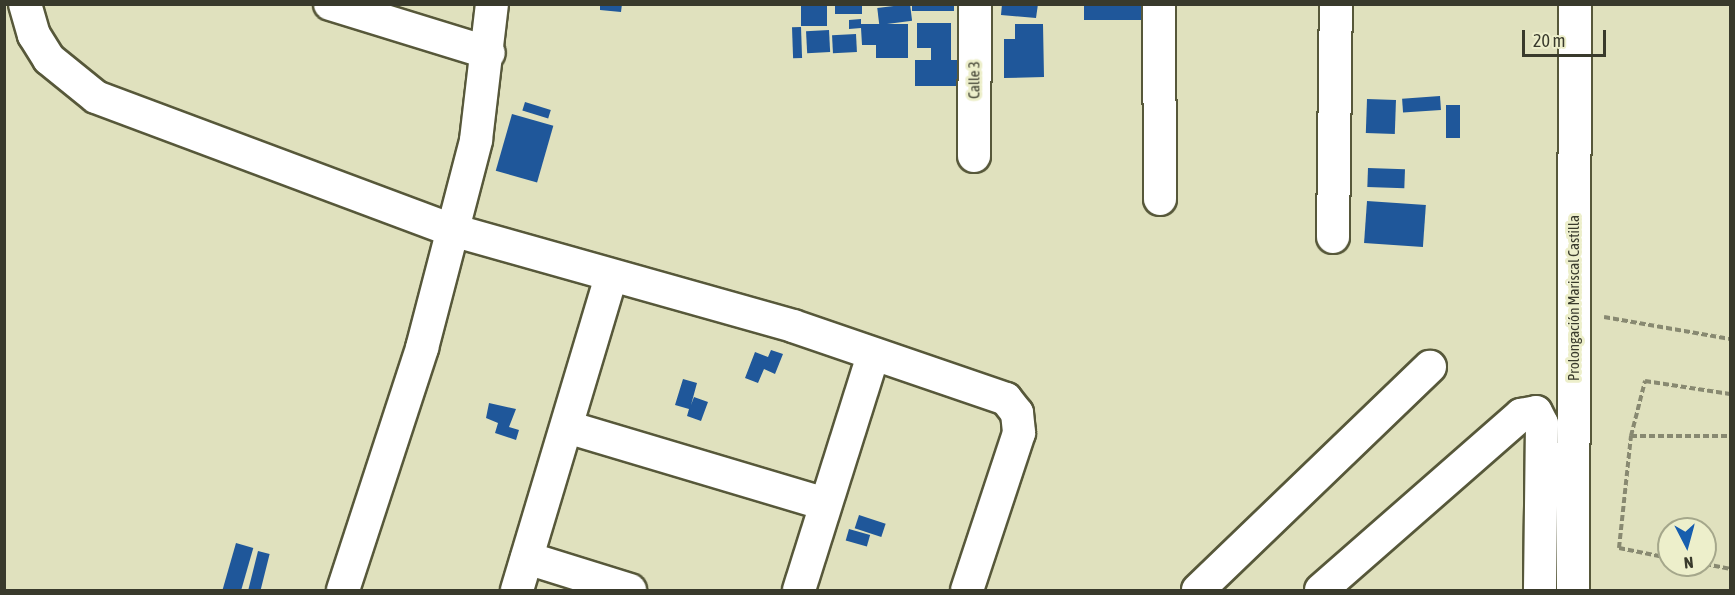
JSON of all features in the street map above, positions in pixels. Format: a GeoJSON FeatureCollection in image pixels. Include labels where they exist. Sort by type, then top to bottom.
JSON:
{"type":"FeatureCollection","features":[{"type":"Feature","properties":{"kind":"street"},"geometry":{"type":"LineString","coordinates":[[25,4],[34,35],[49,59],[96,97],[452,230],[611,277],[793,326],[873,356],[1006,399],[1017,413],[1019,433],[967,591]]}},
{"type":"Feature","properties":{"kind":"street"},"geometry":{"type":"LineString","coordinates":[[330,4],[489,53]]}},
{"type":"Feature","properties":{"kind":"street"},"geometry":{"type":"LineString","coordinates":[[342,591],[422,348],[476,140],[489,53],[492,4]]}},
{"type":"Feature","properties":{"kind":"street","name":"Calle 3"},"geometry":{"type":"LineString","coordinates":[[974,156],[975,4]]}},
{"type":"Feature","properties":{"kind":"street"},"geometry":{"type":"LineString","coordinates":[[1160,4],[1160,199]]}},
{"type":"Feature","properties":{"kind":"street"},"geometry":{"type":"LineString","coordinates":[[1333,237],[1336,4]]}},
{"type":"Feature","properties":{"kind":"street","name":"Prolongación Mariscal Castilla"},"geometry":{"type":"LineString","coordinates":[[1573,591],[1575,4]]}},
{"type":"Feature","properties":{"kind":"street"},"geometry":{"type":"LineString","coordinates":[[517,591],[611,277]]}},
{"type":"Feature","properties":{"kind":"street"},"geometry":{"type":"LineString","coordinates":[[799,591],[873,356]]}},
{"type":"Feature","properties":{"kind":"street"},"geometry":{"type":"LineString","coordinates":[[1198,591],[1430,367]]}},
{"type":"Feature","properties":{"kind":"street"},"geometry":{"type":"LineString","coordinates":[[1321,591],[1521,415],[1536,412],[1542,424],[1540,591]]}},
{"type":"Feature","properties":{"kind":"street"},"geometry":{"type":"LineString","coordinates":[[567,427],[825,504]]}},
{"type":"Feature","properties":{"kind":"street"},"geometry":{"type":"LineString","coordinates":[[527,558],[630,591]]}},
{"type":"Feature","properties":{"kind":"path"},"geometry":{"type":"LineString","coordinates":[[1574,312],[1731,339]]}},
{"type":"Feature","properties":{"kind":"path"},"geometry":{"type":"LineString","coordinates":[[1657,556],[1619,548],[1631,436],[1645,381],[1731,394]]}},
{"type":"Feature","properties":{"kind":"path"},"geometry":{"type":"LineString","coordinates":[[1631,436],[1731,436]]}},
{"type":"Feature","properties":{"kind":"building"},"geometry":{"type":"Polygon","coordinates":[[[600,4],[622,4],[621,12],[600,10],[600,4]]]}},
{"type":"Feature","properties":{"kind":"building"},"geometry":{"type":"Polygon","coordinates":[[[801,4],[827,4],[827,26],[801,26],[801,4]]]}},
{"type":"Feature","properties":{"kind":"building"},"geometry":{"type":"Polygon","coordinates":[[[835,4],[862,4],[862,14],[835,14],[835,4]]]}},
{"type":"Feature","properties":{"kind":"building"},"geometry":{"type":"Polygon","coordinates":[[[910,4],[912,21],[879,25],[877,8],[910,4]]]}},
{"type":"Feature","properties":{"kind":"building"},"geometry":{"type":"Polygon","coordinates":[[[912,4],[954,4],[954,11],[912,11],[912,4]]]}},
{"type":"Feature","properties":{"kind":"building"},"geometry":{"type":"Polygon","coordinates":[[[1002,4],[1038,4],[1036,18],[1001,15],[1002,4]]]}},
{"type":"Feature","properties":{"kind":"building"},"geometry":{"type":"Polygon","coordinates":[[[1084,4],[1147,4],[1147,20],[1084,20],[1084,4]]]}},
{"type":"Feature","properties":{"kind":"building"},"geometry":{"type":"Polygon","coordinates":[[[861,19],[861,24],[908,24],[908,58],[876,58],[876,45],[862,45],[861,28],[849,29],[849,20],[861,19]]]}},
{"type":"Feature","properties":{"kind":"building"},"geometry":{"type":"Polygon","coordinates":[[[917,23],[951,23],[951,60],[957,60],[957,86],[915,86],[915,60],[931,60],[931,48],[917,48],[917,23]]]}},
{"type":"Feature","properties":{"kind":"building"},"geometry":{"type":"Polygon","coordinates":[[[1015,24],[1043,24],[1044,77],[1004,78],[1004,39],[1015,39],[1015,24]]]}},
{"type":"Feature","properties":{"kind":"building"},"geometry":{"type":"Polygon","coordinates":[[[792,27],[801,27],[802,58],[793,58],[792,27]]]}},
{"type":"Feature","properties":{"kind":"building"},"geometry":{"type":"Polygon","coordinates":[[[829,30],[830,52],[807,53],[806,31],[829,30]]]}},
{"type":"Feature","properties":{"kind":"building"},"geometry":{"type":"Polygon","coordinates":[[[856,34],[857,52],[833,53],[832,35],[856,34]]]}},
{"type":"Feature","properties":{"kind":"building"},"geometry":{"type":"Polygon","coordinates":[[[1440,96],[1441,110],[1403,113],[1402,99],[1440,96]]]}},
{"type":"Feature","properties":{"kind":"building"},"geometry":{"type":"Polygon","coordinates":[[[1367,99],[1396,100],[1395,134],[1366,133],[1367,99]]]}},
{"type":"Feature","properties":{"kind":"building"},"geometry":{"type":"Polygon","coordinates":[[[525,102],[551,110],[548,119],[522,111],[525,102]]]}},
{"type":"Feature","properties":{"kind":"building"},"geometry":{"type":"Polygon","coordinates":[[[1446,105],[1460,105],[1460,138],[1446,138],[1446,105]]]}},
{"type":"Feature","properties":{"kind":"building"},"geometry":{"type":"Polygon","coordinates":[[[512,114],[553,126],[537,183],[496,171],[512,114]]]}},
{"type":"Feature","properties":{"kind":"building"},"geometry":{"type":"Polygon","coordinates":[[[1368,168],[1405,169],[1404,188],[1367,187],[1368,168]]]}},
{"type":"Feature","properties":{"kind":"building"},"geometry":{"type":"Polygon","coordinates":[[[1367,201],[1426,205],[1423,247],[1364,243],[1367,201]]]}},
{"type":"Feature","properties":{"kind":"building"},"geometry":{"type":"Polygon","coordinates":[[[771,350],[783,354],[775,374],[764,369],[758,383],[745,378],[755,352],[768,357],[771,350]]]}},
{"type":"Feature","properties":{"kind":"building"},"geometry":{"type":"Polygon","coordinates":[[[683,379],[697,383],[691,405],[694,397],[708,402],[701,421],[687,416],[689,409],[675,405],[683,379]]]}},
{"type":"Feature","properties":{"kind":"building"},"geometry":{"type":"Polygon","coordinates":[[[489,403],[516,409],[509,427],[519,430],[516,440],[495,433],[498,423],[486,418],[489,403]]]}},
{"type":"Feature","properties":{"kind":"building"},"geometry":{"type":"Polygon","coordinates":[[[859,515],[886,524],[881,537],[855,528],[859,515]]]}},
{"type":"Feature","properties":{"kind":"building"},"geometry":{"type":"Polygon","coordinates":[[[849,529],[870,535],[867,547],[846,541],[849,529]]]}},
{"type":"Feature","properties":{"kind":"building"},"geometry":{"type":"Polygon","coordinates":[[[236,543],[253,548],[241,590],[223,590],[236,543]]]}},
{"type":"Feature","properties":{"kind":"building"},"geometry":{"type":"Polygon","coordinates":[[[258,551],[270,554],[261,590],[248,590],[258,551]]]}}]}
